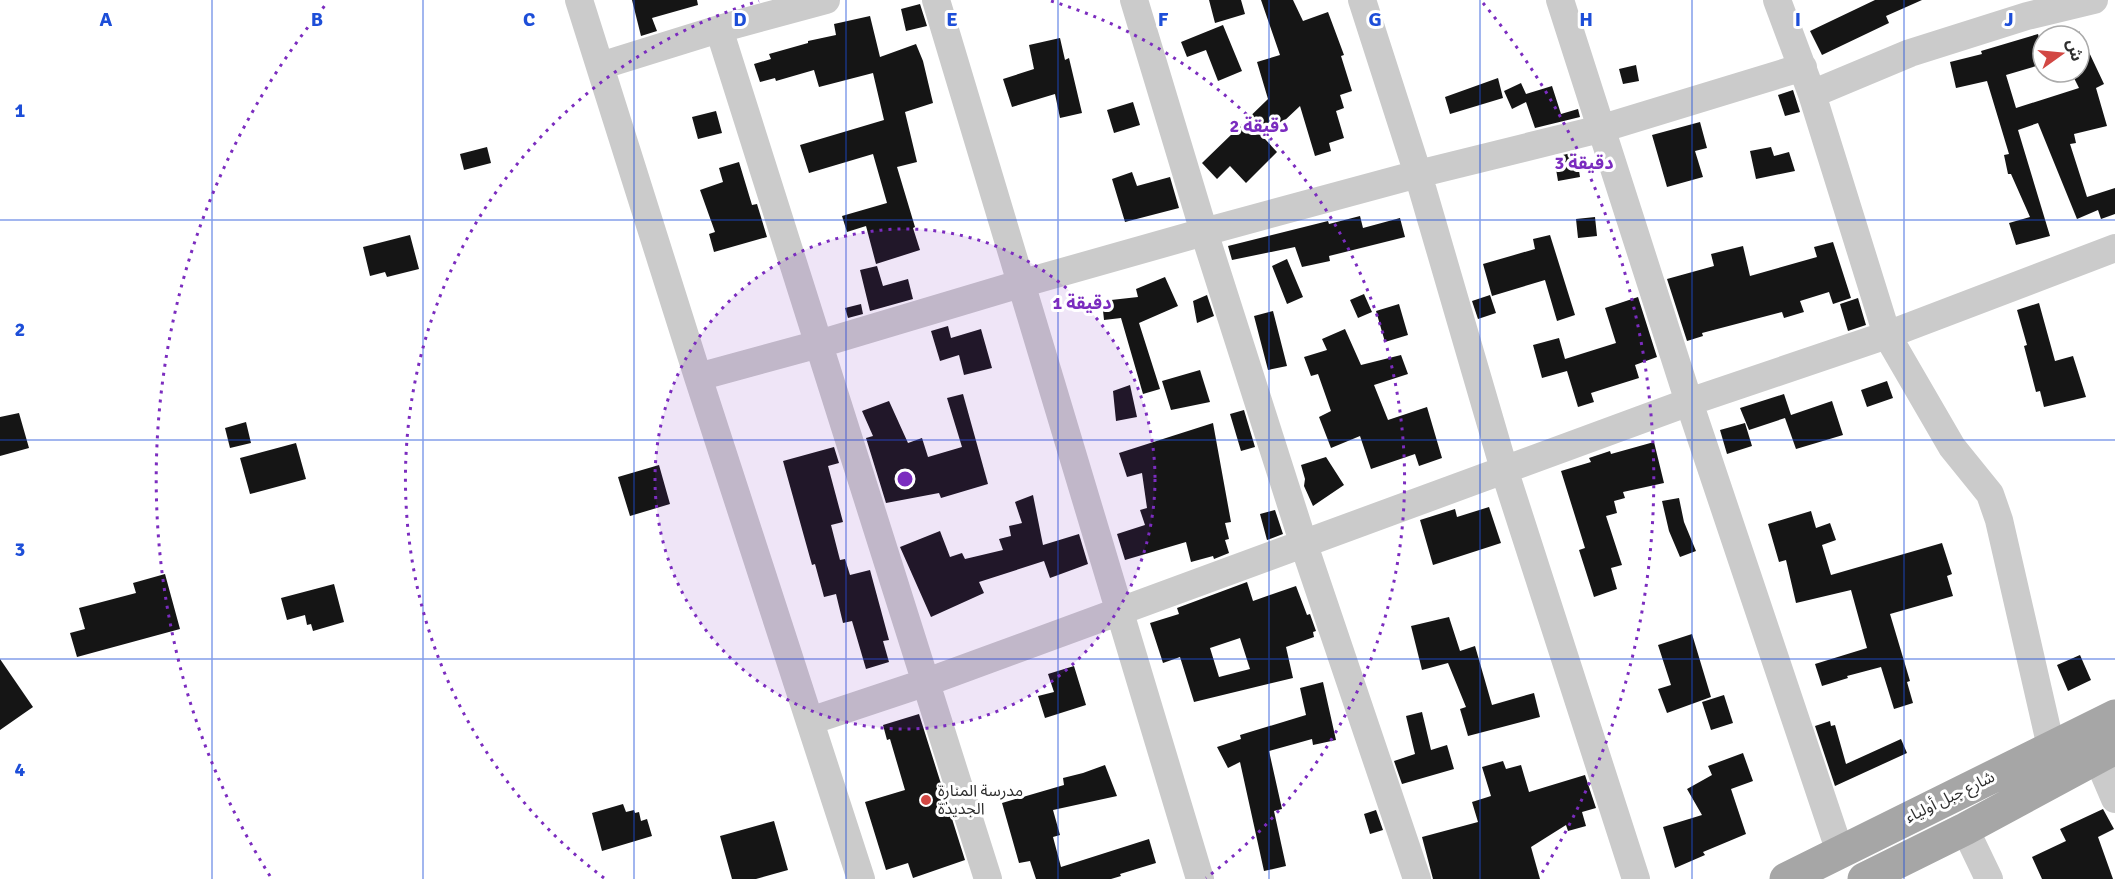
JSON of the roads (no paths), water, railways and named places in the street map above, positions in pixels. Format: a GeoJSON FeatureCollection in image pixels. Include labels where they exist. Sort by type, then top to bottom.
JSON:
{"type":"FeatureCollection","features":[{"type":"Feature","properties":{"kind":"main road","name":"شارع جبل أولياء"},"geometry":{"type":"LineString","coordinates":[[1793,877],[2115,716]]}},
{"type":"Feature","properties":{"kind":"main road","name":"شارع جبل أولياء"},"geometry":{"type":"LineString","coordinates":[[1864,879],[1965,829],[2106,753]]}},
{"type":"Feature","properties":{"kind":"street"},"geometry":{"type":"LineString","coordinates":[[579,0],[861,879]]}},
{"type":"Feature","properties":{"kind":"street"},"geometry":{"type":"LineString","coordinates":[[600,66],[797,4],[826,0]]}},
{"type":"Feature","properties":{"kind":"street"},"geometry":{"type":"LineString","coordinates":[[936,0],[1200,879]]}},
{"type":"Feature","properties":{"kind":"street"},"geometry":{"type":"LineString","coordinates":[[1134,0],[1204,232],[1304,544],[1417,879]]}},
{"type":"Feature","properties":{"kind":"street"},"geometry":{"type":"LineString","coordinates":[[1362,0],[1418,174],[1504,469],[1636,879]]}},
{"type":"Feature","properties":{"kind":"street"},"geometry":{"type":"LineString","coordinates":[[1560,0],[1689,402],[1840,852]]}},
{"type":"Feature","properties":{"kind":"street"},"geometry":{"type":"LineString","coordinates":[[1777,0],[1808,80],[1887,335],[1952,447],[1990,494],[1999,520],[2051,747]]}},
{"type":"Feature","properties":{"kind":"street"},"geometry":{"type":"LineString","coordinates":[[698,376],[819,344],[1204,232],[1418,174],[1808,80],[1910,53],[2023,8],[2094,0]]}},
{"type":"Feature","properties":{"kind":"street"},"geometry":{"type":"LineString","coordinates":[[719,29],[988,879]]}},
{"type":"Feature","properties":{"kind":"street"},"geometry":{"type":"LineString","coordinates":[[810,721],[927,682],[1689,402],[1887,335],[2115,248]]}},
{"type":"Feature","properties":{"kind":"street"},"geometry":{"type":"LineString","coordinates":[[2106,753],[2115,799]]}},
{"type":"Feature","properties":{"kind":"street"},"geometry":{"type":"LineString","coordinates":[[1965,829],[1989,879]]}},
{"type":"Feature","properties":{"kind":"place","name":"مدرسة المنارة الجديدة"},"geometry":{"type":"Point","coordinates":[926,800]}}]}
